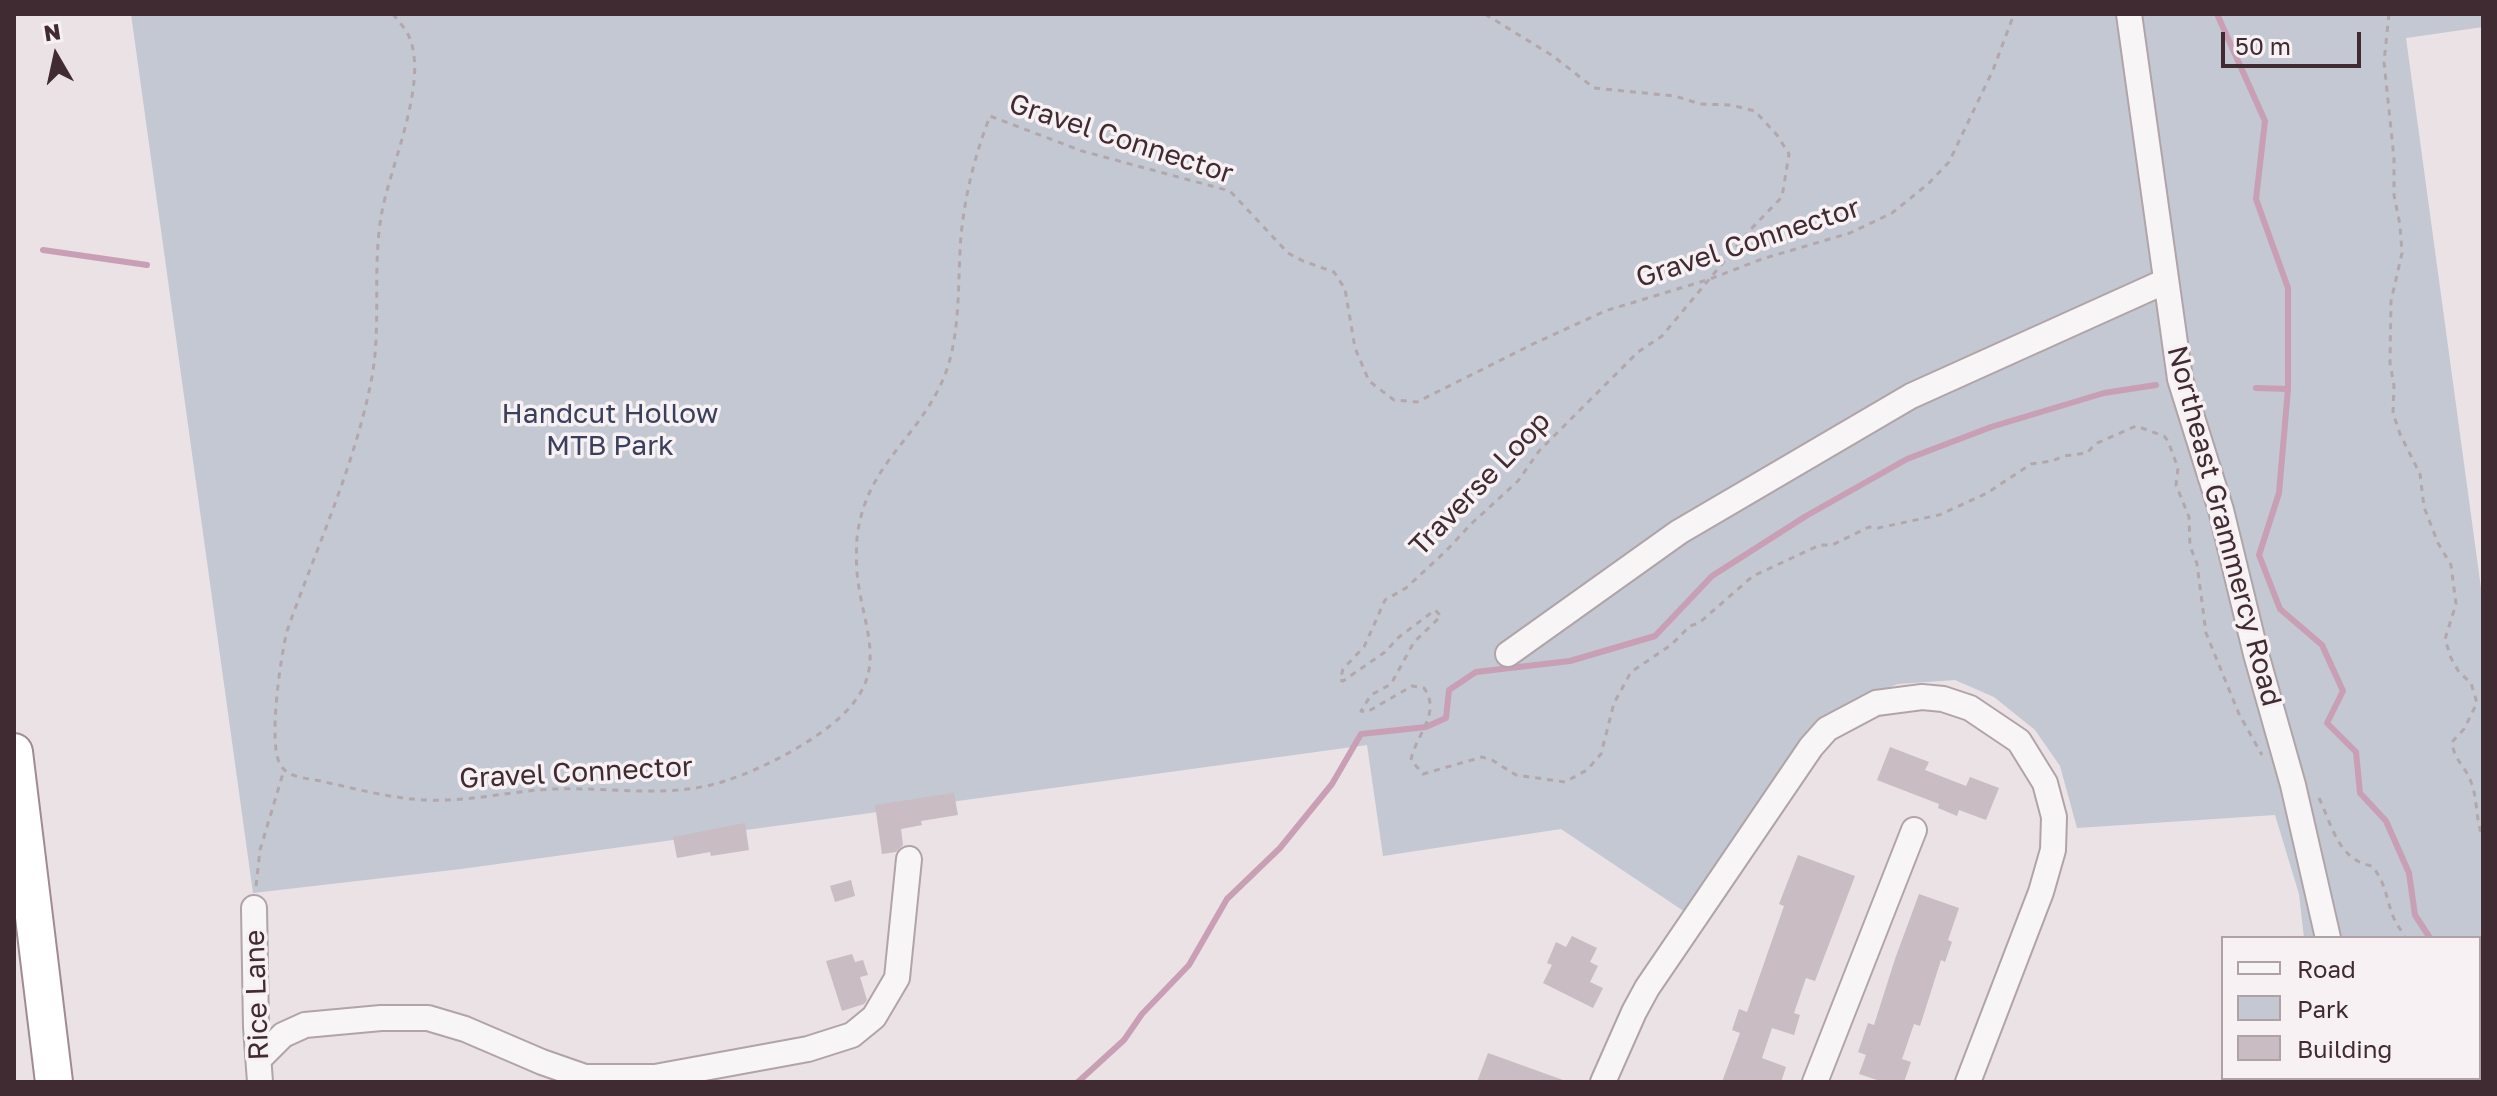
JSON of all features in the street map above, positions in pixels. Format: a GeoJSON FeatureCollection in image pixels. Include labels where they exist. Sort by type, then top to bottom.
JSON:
{"type":"FeatureCollection","features":[{"type":"Feature","properties":{"kind":"highway"},"geometry":{"type":"LineString","coordinates":[[14,752],[54,1082]]}},
{"type":"Feature","properties":{"kind":"street","name":"Northeast Grammercy Road"},"geometry":{"type":"LineString","coordinates":[[2129,14],[2180,379],[2221,510],[2256,654],[2289,771],[2328,936]]}},
{"type":"Feature","properties":{"kind":"street"},"geometry":{"type":"LineString","coordinates":[[1508,654],[1679,532],[1911,396],[2166,281]]}},
{"type":"Feature","properties":{"kind":"street"},"geometry":{"type":"LineString","coordinates":[[1603,1082],[1647,988],[1811,747],[1827,729],[1876,703],[1900,698],[1943,699],[1970,708],[2019,741],[2045,783],[2054,817],[2053,850],[2041,892],[1968,1082]]}},
{"type":"Feature","properties":{"kind":"street"},"geometry":{"type":"LineString","coordinates":[[1815,1082],[1914,830]]}},
{"type":"Feature","properties":{"kind":"street"},"geometry":{"type":"LineString","coordinates":[[260,1070],[283,1035],[305,1025],[381,1018],[428,1018],[465,1029],[585,1077],[655,1077],[808,1049],[852,1035],[874,1017],[897,978],[909,859]]}},
{"type":"Feature","properties":{"kind":"street","name":"Rice Lane"},"geometry":{"type":"LineString","coordinates":[[254,908],[260,1070]]}},
{"type":"Feature","properties":{"kind":"path"},"geometry":{"type":"LineString","coordinates":[[254,908],[260,850],[284,770],[279,764],[276,747],[282,652],[345,469],[371,382],[376,346],[381,218],[414,80],[410,39],[393,14]]}},
{"type":"Feature","properties":{"kind":"path","name":"Traverse Loop"},"geometry":{"type":"LineString","coordinates":[[1485,14],[1553,56],[1594,88],[1675,96],[1700,104],[1731,105],[1755,111],[1789,154],[1782,197],[1751,229],[1662,336],[1638,352],[1539,451],[1518,481],[1406,588],[1385,600],[1364,647],[1343,669],[1340,676],[1343,681],[1385,652],[1399,637],[1435,610],[1439,612],[1441,616],[1436,623],[1414,642],[1391,684],[1371,695],[1361,711],[1367,712],[1412,686],[1424,688],[1431,707],[1426,727],[1413,746],[1411,760],[1418,771],[1423,774],[1440,771],[1482,757],[1516,775],[1565,782],[1587,770],[1601,754],[1614,703],[1627,675],[1671,645],[1685,630],[1699,623],[1753,576],[1801,553],[1820,545],[1832,545],[1869,527],[1878,528],[1939,515],[1987,493],[2031,464],[2087,453],[2095,444],[2136,426],[2164,436],[2178,468],[2176,485],[2189,517],[2190,546],[2197,564],[2206,633],[2239,714],[2266,761],[2289,771]]}},
{"type":"Feature","properties":{"kind":"path","name":"Gravel Connector"},"geometry":{"type":"LineString","coordinates":[[284,770],[292,775],[372,794],[423,800],[478,798],[554,789],[680,790],[723,782],[758,769],[799,746],[844,714],[856,700],[871,668],[870,640],[856,566],[861,513],[875,478],[935,396],[946,371],[954,332],[966,197],[990,116],[1082,151],[1230,191],[1288,253],[1334,272],[1345,289],[1355,348],[1364,373],[1385,395],[1406,403],[1429,397],[1605,311],[1865,228],[1892,213],[1916,195],[1949,162],[1993,70],[2014,14]]}},
{"type":"Feature","properties":{"kind":"path"},"geometry":{"type":"LineString","coordinates":[[2389,14],[2384,62],[2394,158],[2394,195],[2402,253],[2391,301],[2393,413],[2420,474],[2424,507],[2438,543],[2451,565],[2455,581],[2456,604],[2445,639],[2459,672],[2471,683],[2477,703],[2464,729],[2452,742],[2454,756],[2473,786],[2477,822],[2483,838]]}},
{"type":"Feature","properties":{"kind":"path"},"geometry":{"type":"LineString","coordinates":[[2318,795],[2344,852],[2360,864],[2372,866],[2378,873],[2404,936]]}},
{"type":"Feature","properties":{"kind":"green space","name":"Handcut Hollow MTB Park"},"geometry":{"type":"Polygon","coordinates":[[[131,14],[2483,14],[2483,27],[2406,38],[2483,603],[2483,1082],[2366,1082],[2481,1080],[2481,936],[2304,936],[2299,894],[2275,815],[2077,828],[2060,766],[2035,730],[1994,697],[1955,680],[1898,684],[1853,701],[1818,723],[1688,914],[1561,829],[1383,856],[1367,745],[461,869],[253,893],[131,14]]]}},
{"type":"Feature","properties":{"kind":"building"},"geometry":{"type":"Polygon","coordinates":[[[1890,747],[1929,762],[1925,770],[1966,786],[1970,777],[1999,788],[1986,820],[1959,810],[1957,816],[1938,808],[1939,804],[1877,780],[1890,747]]]}},
{"type":"Feature","properties":{"kind":"building"},"geometry":{"type":"Polygon","coordinates":[[[954,793],[958,815],[921,821],[922,825],[901,829],[903,845],[896,852],[882,854],[875,805],[954,793]]]}},
{"type":"Feature","properties":{"kind":"building"},"geometry":{"type":"Polygon","coordinates":[[[745,823],[749,850],[677,858],[673,837],[745,823]]]}},
{"type":"Feature","properties":{"kind":"building"},"geometry":{"type":"Polygon","coordinates":[[[1798,855],[1855,876],[1815,981],[1806,978],[1794,1013],[1800,1015],[1794,1035],[1772,1028],[1762,1058],[1786,1067],[1781,1082],[1722,1082],[1740,1033],[1732,1030],[1739,1009],[1747,1012],[1784,906],[1779,904],[1798,855]]]}},
{"type":"Feature","properties":{"kind":"building"},"geometry":{"type":"Polygon","coordinates":[[[851,880],[855,896],[835,902],[830,886],[851,880]]]}},
{"type":"Feature","properties":{"kind":"building"},"geometry":{"type":"Polygon","coordinates":[[[1919,894],[1959,908],[1948,940],[1952,942],[1945,962],[1941,960],[1920,1026],[1914,1024],[1902,1059],[1911,1062],[1904,1082],[1883,1082],[1859,1074],[1866,1055],[1858,1052],[1868,1023],[1874,1025],[1919,894]]]}},
{"type":"Feature","properties":{"kind":"building"},"geometry":{"type":"Polygon","coordinates":[[[1572,936],[1597,948],[1590,962],[1598,966],[1590,982],[1603,988],[1593,1008],[1543,983],[1552,965],[1547,963],[1556,942],[1566,947],[1572,936]]]}},
{"type":"Feature","properties":{"kind":"building"},"geometry":{"type":"Polygon","coordinates":[[[852,954],[855,962],[863,960],[868,975],[860,977],[867,1000],[864,1004],[842,1011],[826,961],[852,954]]]}},
{"type":"Feature","properties":{"kind":"building"},"geometry":{"type":"Polygon","coordinates":[[[1488,1053],[1563,1080],[1563,1082],[1477,1082],[1488,1053]]]}},
{"type":"Feature","properties":{"kind":"waterway"},"geometry":{"type":"LineString","coordinates":[[2217,14],[2265,121],[2256,199],[2288,288],[2288,389],[2279,493],[2259,555],[2280,609],[2322,645],[2343,691],[2327,723],[2356,752],[2360,793],[2386,821],[2409,873],[2415,915],[2429,936]]}},
{"type":"Feature","properties":{"kind":"waterway"},"geometry":{"type":"LineString","coordinates":[[43,250],[147,265]]}},
{"type":"Feature","properties":{"kind":"waterway"},"geometry":{"type":"LineString","coordinates":[[1078,1082],[1124,1040],[1142,1014],[1189,965],[1227,899],[1280,848],[1332,784],[1361,734],[1426,727],[1446,718],[1449,690],[1476,672],[1570,661],[1655,636],[1712,576],[1806,516],[1907,459],[1991,427],[2104,393],[2156,385]]}},
{"type":"Feature","properties":{"kind":"waterway"},"geometry":{"type":"LineString","coordinates":[[2256,388],[2288,389]]}}]}
